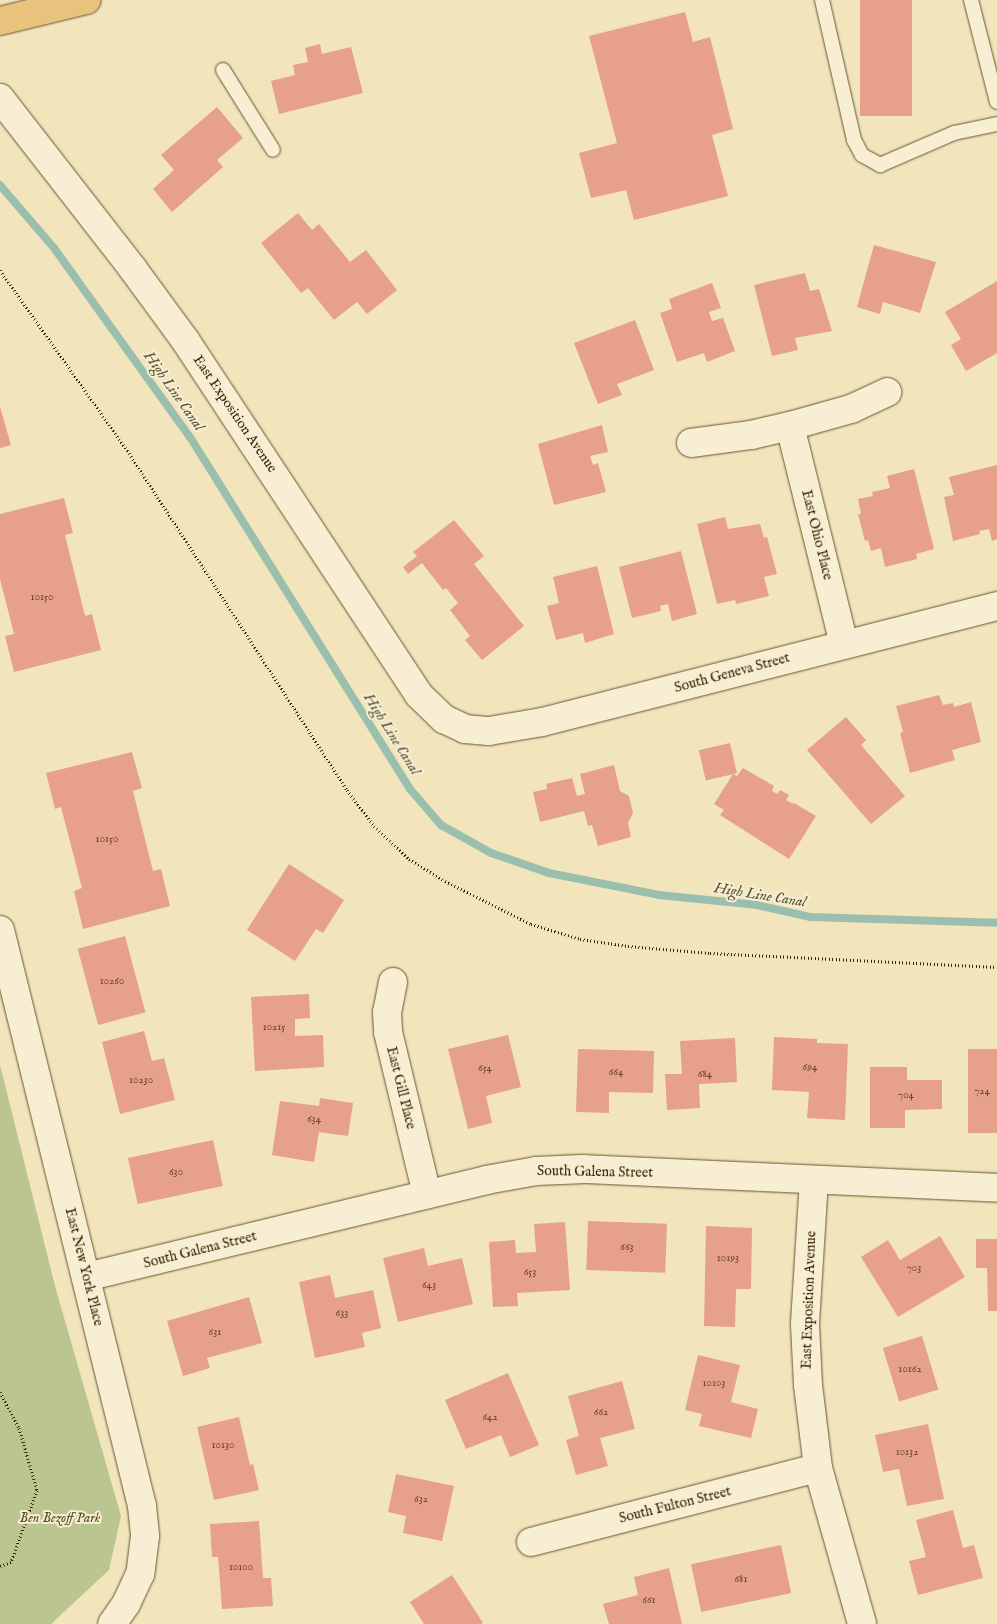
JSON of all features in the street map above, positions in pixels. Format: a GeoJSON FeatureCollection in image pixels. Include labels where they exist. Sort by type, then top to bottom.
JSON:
{"type":"FeatureCollection","features":[{"type":"Feature","properties":{"kind":"main road"},"geometry":{"type":"LineString","coordinates":[[0,21],[86,0]]}},
{"type":"Feature","properties":{"kind":"street","name":"East Exposition Avenue"},"geometry":{"type":"LineString","coordinates":[[0,98],[139,276],[185,340],[419,695],[444,719],[465,729]]}},
{"type":"Feature","properties":{"kind":"street"},"geometry":{"type":"LineString","coordinates":[[692,443],[751,435],[790,426],[851,409],[887,392]]}},
{"type":"Feature","properties":{"kind":"street","name":"East Ohio Place"},"geometry":{"type":"LineString","coordinates":[[790,426],[844,644]]}},
{"type":"Feature","properties":{"kind":"street","name":"South Geneva Street"},"geometry":{"type":"LineString","coordinates":[[465,729],[489,730],[542,722],[997,606]]}},
{"type":"Feature","properties":{"kind":"street","name":"East New York Place"},"geometry":{"type":"LineString","coordinates":[[0,930],[142,1506],[145,1536],[143,1561],[138,1579],[119,1614]]}},
{"type":"Feature","properties":{"kind":"street","name":"East Gill Place"},"geometry":{"type":"LineString","coordinates":[[393,982],[387,1012],[388,1032],[427,1194]]}},
{"type":"Feature","properties":{"kind":"street","name":"South Galena Street"},"geometry":{"type":"LineString","coordinates":[[86,1277],[501,1176],[559,1170],[997,1188]]}},
{"type":"Feature","properties":{"kind":"street","name":"East Exposition Avenue"},"geometry":{"type":"LineString","coordinates":[[814,1180],[805,1360],[818,1468],[862,1624]]}},
{"type":"Feature","properties":{"kind":"street","name":"South Fulton Street"},"geometry":{"type":"LineString","coordinates":[[531,1542],[818,1468]]}},
{"type":"Feature","properties":{"kind":"lane"},"geometry":{"type":"LineString","coordinates":[[822,0],[854,140],[862,155],[880,165],[954,133],[997,124]]}},
{"type":"Feature","properties":{"kind":"lane"},"geometry":{"type":"LineString","coordinates":[[972,0],[997,102]]}},
{"type":"Feature","properties":{"kind":"lane"},"geometry":{"type":"LineString","coordinates":[[223,70],[273,150]]}},
{"type":"Feature","properties":{"kind":"path"},"geometry":{"type":"LineString","coordinates":[[0,1392],[19,1428],[37,1490],[11,1562],[0,1566]]}},
{"type":"Feature","properties":{"kind":"green space","name":"Ben Bezoff Park"},"geometry":{"type":"Polygon","coordinates":[[[0,1065],[55,1286],[121,1516],[109,1570],[51,1624],[0,1624],[0,1065]]]}},
{"type":"Feature","properties":{"kind":"building"},"geometry":{"type":"Polygon","coordinates":[[[860,0],[912,0],[912,116],[860,116],[860,0]]]}},
{"type":"Feature","properties":{"kind":"building"},"geometry":{"type":"Polygon","coordinates":[[[685,12],[693,42],[710,37],[733,129],[712,135],[728,196],[634,220],[626,190],[591,198],[579,153],[617,143],[589,36],[685,12]]]}},
{"type":"Feature","properties":{"kind":"building"},"geometry":{"type":"Polygon","coordinates":[[[320,44],[322,54],[351,47],[363,93],[279,114],[271,81],[295,75],[293,65],[308,62],[305,48],[320,44]]]}},
{"type":"Feature","properties":{"kind":"building"},"geometry":{"type":"Polygon","coordinates":[[[217,107],[243,138],[217,160],[223,167],[172,212],[153,189],[174,170],[161,155],[217,107]]]}},
{"type":"Feature","properties":{"kind":"building"},"geometry":{"type":"Polygon","coordinates":[[[298,213],[312,230],[319,224],[350,262],[366,250],[397,290],[367,314],[357,302],[334,320],[308,288],[301,293],[261,243],[298,213]]]}},
{"type":"Feature","properties":{"kind":"building"},"geometry":{"type":"Polygon","coordinates":[[[874,245],[936,262],[920,313],[883,302],[880,314],[857,307],[874,245]]]}},
{"type":"Feature","properties":{"kind":"building"},"geometry":{"type":"Polygon","coordinates":[[[805,273],[810,291],[819,289],[832,331],[795,338],[798,350],[772,356],[754,285],[805,273]]]}},
{"type":"Feature","properties":{"kind":"building"},"geometry":{"type":"Polygon","coordinates":[[[997,281],[997,353],[966,371],[951,345],[961,339],[945,312],[997,281]]]}},
{"type":"Feature","properties":{"kind":"building"},"geometry":{"type":"Polygon","coordinates":[[[712,283],[721,308],[709,312],[712,321],[723,318],[735,351],[707,362],[704,353],[677,362],[660,313],[672,309],[669,299],[712,283]]]}},
{"type":"Feature","properties":{"kind":"building"},"geometry":{"type":"Polygon","coordinates":[[[635,320],[654,370],[617,384],[622,395],[598,404],[574,343],[635,320]]]}},
{"type":"Feature","properties":{"kind":"building"},"geometry":{"type":"Polygon","coordinates":[[[0,407],[11,445],[0,448],[0,407]]]}},
{"type":"Feature","properties":{"kind":"building"},"geometry":{"type":"Polygon","coordinates":[[[602,425],[608,452],[590,456],[593,465],[598,463],[606,492],[554,505],[538,444],[602,425]]]}},
{"type":"Feature","properties":{"kind":"building"},"geometry":{"type":"Polygon","coordinates":[[[997,465],[997,539],[992,541],[989,529],[979,531],[980,534],[953,541],[944,497],[954,495],[949,477],[997,465]]]}},
{"type":"Feature","properties":{"kind":"building"},"geometry":{"type":"Polygon","coordinates":[[[914,469],[934,549],[916,554],[917,559],[885,567],[881,548],[871,551],[868,540],[865,541],[858,514],[861,514],[858,499],[873,496],[872,492],[890,488],[887,476],[914,469]]]}},
{"type":"Feature","properties":{"kind":"building"},"geometry":{"type":"Polygon","coordinates":[[[64,498],[73,533],[65,535],[85,616],[92,614],[101,650],[14,672],[5,636],[14,634],[0,579],[0,514],[64,498]]]}},
{"type":"Feature","properties":{"kind":"building"},"geometry":{"type":"Polygon","coordinates":[[[725,517],[728,529],[760,524],[764,538],[767,537],[777,574],[764,577],[769,596],[736,604],[735,600],[717,604],[697,524],[725,517]]]}},
{"type":"Feature","properties":{"kind":"building"},"geometry":{"type":"Polygon","coordinates":[[[454,520],[484,556],[474,564],[524,626],[482,660],[465,640],[470,636],[450,610],[458,603],[446,588],[443,590],[422,563],[408,574],[403,567],[417,556],[413,552],[454,520]]]}},
{"type":"Feature","properties":{"kind":"building"},"geometry":{"type":"Polygon","coordinates":[[[681,551],[697,614],[672,621],[668,604],[660,606],[661,611],[632,618],[619,567],[681,551]]]}},
{"type":"Feature","properties":{"kind":"building"},"geometry":{"type":"Polygon","coordinates":[[[597,566],[614,634],[585,643],[583,633],[556,640],[547,606],[559,603],[553,577],[597,566]]]}},
{"type":"Feature","properties":{"kind":"building"},"geometry":{"type":"Polygon","coordinates":[[[939,695],[943,705],[953,703],[954,707],[971,702],[981,742],[952,750],[955,760],[910,773],[900,733],[903,732],[896,706],[939,695]]]}},
{"type":"Feature","properties":{"kind":"building"},"geometry":{"type":"Polygon","coordinates":[[[846,717],[866,740],[861,745],[905,796],[871,824],[807,750],[846,717]]]}},
{"type":"Feature","properties":{"kind":"building"},"geometry":{"type":"Polygon","coordinates":[[[730,743],[737,773],[706,780],[699,750],[730,743]]]}},
{"type":"Feature","properties":{"kind":"building"},"geometry":{"type":"Polygon","coordinates":[[[132,752],[142,788],[133,791],[153,871],[161,869],[170,906],[83,929],[74,891],[82,888],[61,807],[55,809],[46,773],[132,752]]]}},
{"type":"Feature","properties":{"kind":"building"},"geometry":{"type":"Polygon","coordinates":[[[614,765],[620,791],[629,796],[633,813],[628,823],[631,837],[598,846],[592,825],[588,826],[584,811],[540,822],[533,792],[547,789],[546,784],[572,778],[577,796],[585,794],[580,774],[614,765]]]}},
{"type":"Feature","properties":{"kind":"building"},"geometry":{"type":"Polygon","coordinates":[[[743,768],[774,786],[772,791],[777,794],[780,790],[789,795],[786,800],[816,816],[789,859],[720,815],[724,810],[714,804],[733,774],[737,776],[743,768]]]}},
{"type":"Feature","properties":{"kind":"building"},"geometry":{"type":"Polygon","coordinates":[[[289,864],[344,900],[323,933],[316,929],[295,961],[247,930],[289,864]]]}},
{"type":"Feature","properties":{"kind":"building"},"geometry":{"type":"Polygon","coordinates":[[[125,936],[145,1012],[98,1025],[78,949],[125,936]]]}},
{"type":"Feature","properties":{"kind":"building"},"geometry":{"type":"Polygon","coordinates":[[[309,994],[310,1018],[295,1019],[295,1036],[323,1035],[324,1067],[255,1071],[251,997],[309,994]]]}},
{"type":"Feature","properties":{"kind":"building"},"geometry":{"type":"Polygon","coordinates":[[[144,1031],[152,1061],[164,1058],[175,1100],[120,1114],[102,1042],[144,1031]]]}},
{"type":"Feature","properties":{"kind":"building"},"geometry":{"type":"Polygon","coordinates":[[[508,1035],[521,1087],[486,1096],[492,1123],[468,1129],[448,1049],[508,1035]]]}},
{"type":"Feature","properties":{"kind":"building"},"geometry":{"type":"Polygon","coordinates":[[[774,1037],[817,1039],[817,1043],[848,1044],[845,1120],[807,1118],[809,1092],[772,1090],[774,1037]]]}},
{"type":"Feature","properties":{"kind":"building"},"geometry":{"type":"Polygon","coordinates":[[[735,1038],[737,1082],[699,1084],[700,1108],[667,1110],[665,1074],[682,1074],[680,1041],[735,1038]]]}},
{"type":"Feature","properties":{"kind":"building"},"geometry":{"type":"Polygon","coordinates":[[[578,1049],[654,1051],[653,1093],[609,1092],[609,1113],[576,1112],[578,1049]]]}},
{"type":"Feature","properties":{"kind":"building"},"geometry":{"type":"Polygon","coordinates":[[[968,1049],[997,1049],[997,1133],[968,1133],[968,1049]]]}},
{"type":"Feature","properties":{"kind":"building"},"geometry":{"type":"Polygon","coordinates":[[[870,1067],[907,1067],[907,1080],[942,1080],[942,1109],[905,1110],[905,1128],[870,1128],[870,1067]]]}},
{"type":"Feature","properties":{"kind":"building"},"geometry":{"type":"Polygon","coordinates":[[[320,1098],[353,1103],[348,1136],[319,1132],[314,1162],[272,1155],[280,1101],[319,1106],[320,1098]]]}},
{"type":"Feature","properties":{"kind":"building"},"geometry":{"type":"Polygon","coordinates":[[[213,1140],[223,1186],[138,1204],[128,1158],[213,1140]]]}},
{"type":"Feature","properties":{"kind":"building"},"geometry":{"type":"Polygon","coordinates":[[[588,1221],[667,1224],[665,1273],[586,1270],[588,1221]]]}},
{"type":"Feature","properties":{"kind":"building"},"geometry":{"type":"Polygon","coordinates":[[[565,1222],[570,1290],[517,1293],[518,1306],[493,1307],[489,1242],[515,1240],[516,1253],[536,1252],[534,1224],[565,1222]]]}},
{"type":"Feature","properties":{"kind":"building"},"geometry":{"type":"Polygon","coordinates":[[[706,1226],[752,1228],[751,1289],[736,1289],[735,1327],[704,1326],[706,1226]]]}},
{"type":"Feature","properties":{"kind":"building"},"geometry":{"type":"Polygon","coordinates":[[[940,1236],[965,1277],[898,1317],[861,1257],[888,1240],[900,1260],[940,1236]]]}},
{"type":"Feature","properties":{"kind":"building"},"geometry":{"type":"Polygon","coordinates":[[[976,1239],[997,1239],[997,1311],[988,1311],[987,1268],[976,1268],[976,1239]]]}},
{"type":"Feature","properties":{"kind":"building"},"geometry":{"type":"Polygon","coordinates":[[[424,1248],[428,1266],[462,1258],[473,1304],[398,1322],[383,1258],[424,1248]]]}},
{"type":"Feature","properties":{"kind":"building"},"geometry":{"type":"Polygon","coordinates":[[[330,1275],[335,1298],[373,1290],[381,1328],[362,1333],[365,1347],[315,1358],[299,1282],[330,1275]]]}},
{"type":"Feature","properties":{"kind":"building"},"geometry":{"type":"Polygon","coordinates":[[[249,1297],[262,1343],[207,1358],[210,1368],[183,1376],[167,1321],[249,1297]]]}},
{"type":"Feature","properties":{"kind":"building"},"geometry":{"type":"Polygon","coordinates":[[[922,1336],[938,1390],[899,1402],[883,1348],[922,1336]]]}},
{"type":"Feature","properties":{"kind":"building"},"geometry":{"type":"Polygon","coordinates":[[[698,1355],[740,1365],[731,1402],[758,1409],[751,1438],[699,1426],[702,1414],[685,1410],[698,1355]]]}},
{"type":"Feature","properties":{"kind":"building"},"geometry":{"type":"Polygon","coordinates":[[[508,1373],[539,1445],[510,1457],[501,1435],[466,1449],[445,1400],[508,1373]]]}},
{"type":"Feature","properties":{"kind":"building"},"geometry":{"type":"Polygon","coordinates":[[[622,1381],[635,1429],[600,1438],[608,1466],[576,1475],[566,1440],[579,1436],[568,1396],[622,1381]]]}},
{"type":"Feature","properties":{"kind":"building"},"geometry":{"type":"Polygon","coordinates":[[[239,1417],[250,1465],[253,1464],[259,1490],[214,1500],[197,1427],[239,1417]]]}},
{"type":"Feature","properties":{"kind":"building"},"geometry":{"type":"Polygon","coordinates":[[[928,1424],[944,1499],[907,1506],[899,1469],[883,1472],[875,1435],[928,1424]]]}},
{"type":"Feature","properties":{"kind":"building"},"geometry":{"type":"Polygon","coordinates":[[[396,1474],[454,1486],[442,1541],[403,1533],[406,1516],[388,1512],[396,1474]]]}},
{"type":"Feature","properties":{"kind":"building"},"geometry":{"type":"Polygon","coordinates":[[[953,1510],[963,1548],[974,1545],[983,1578],[918,1595],[909,1561],[926,1557],[916,1520],[953,1510]]]}},
{"type":"Feature","properties":{"kind":"building"},"geometry":{"type":"Polygon","coordinates":[[[259,1521],[263,1578],[271,1578],[273,1606],[222,1609],[218,1557],[212,1557],[210,1524],[259,1521]]]}},
{"type":"Feature","properties":{"kind":"building"},"geometry":{"type":"Polygon","coordinates":[[[781,1545],[791,1593],[701,1612],[691,1564],[781,1545]]]}},
{"type":"Feature","properties":{"kind":"building"},"geometry":{"type":"Polygon","coordinates":[[[669,1568],[682,1624],[609,1624],[603,1604],[638,1595],[634,1577],[669,1568]]]}},
{"type":"Feature","properties":{"kind":"building"},"geometry":{"type":"Polygon","coordinates":[[[452,1575],[483,1623],[424,1624],[410,1602],[452,1575]]]}},
{"type":"Feature","properties":{"kind":"waterway","name":"High Line Canal"},"geometry":{"type":"LineString","coordinates":[[0,185],[54,248],[190,437],[410,789],[441,825],[491,853],[549,873],[659,895],[757,905],[810,917],[997,923]]}}]}
